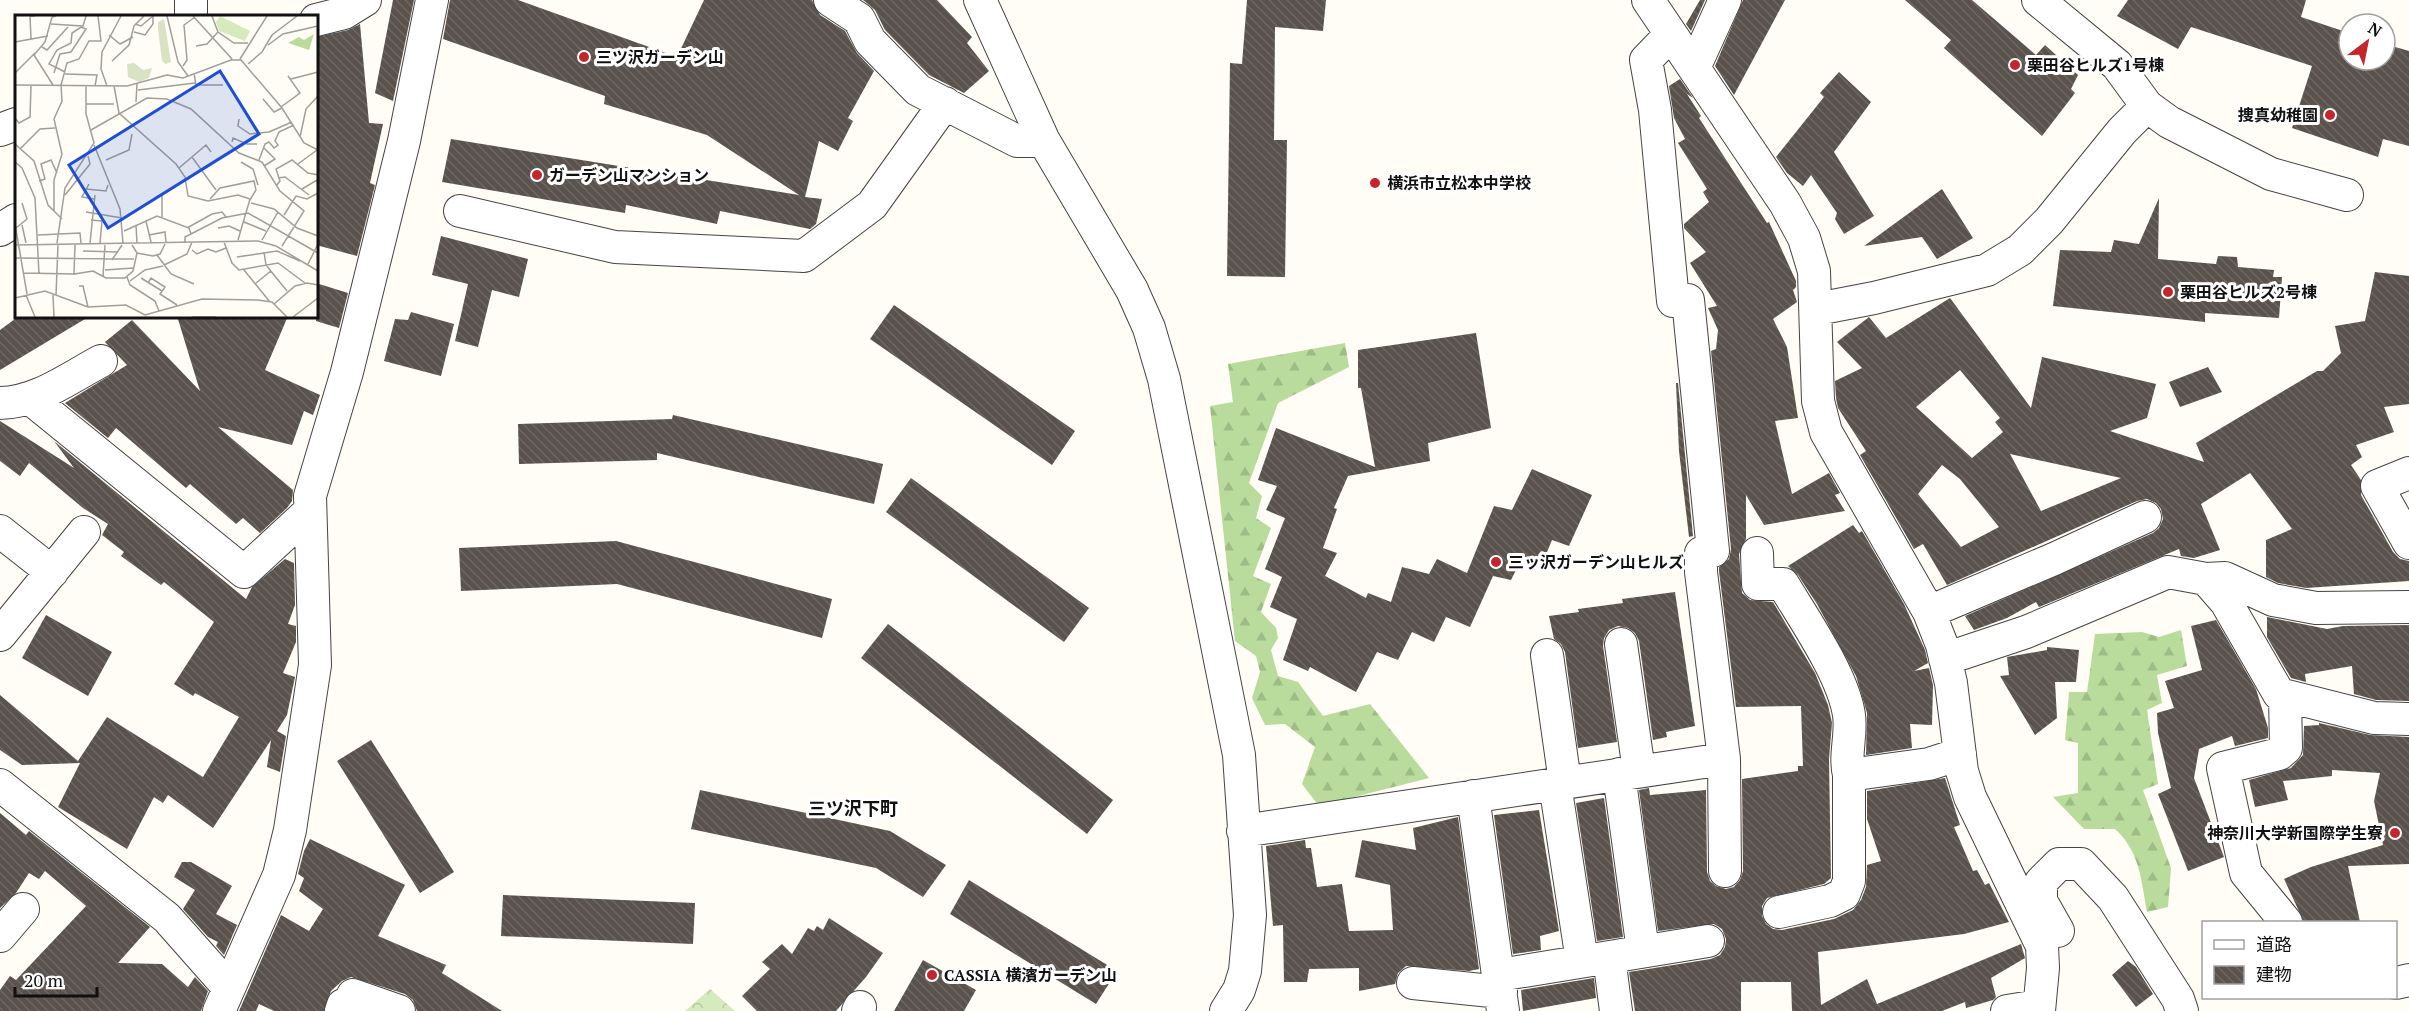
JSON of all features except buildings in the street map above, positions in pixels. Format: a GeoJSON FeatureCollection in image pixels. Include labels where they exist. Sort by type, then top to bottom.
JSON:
{"type":"FeatureCollection","features":[{"type":"Feature","properties":{"kind":"street"},"geometry":{"type":"LineString","coordinates":[[318,20],[344,13],[365,0]]}},
{"type":"Feature","properties":{"kind":"street"},"geometry":{"type":"LineString","coordinates":[[223,999],[279,875],[290,830],[315,665],[310,496],[347,372],[404,141],[432,0]]}},
{"type":"Feature","properties":{"kind":"street"},"geometry":{"type":"LineString","coordinates":[[830,0],[859,19],[870,41],[918,90],[1017,141],[1044,141]]}},
{"type":"Feature","properties":{"kind":"street"},"geometry":{"type":"LineString","coordinates":[[980,0],[1044,141],[1132,290],[1149,328],[1158,359],[1239,755],[1250,915],[1245,971],[1239,990],[1226,1011]]}},
{"type":"Feature","properties":{"kind":"street"},"geometry":{"type":"LineString","coordinates":[[1648,0],[1785,203],[1804,238],[1814,271],[1817,309],[1818,401],[1826,432],[1929,612],[1945,659],[1960,754],[1970,797],[2042,946],[2043,968],[2039,1008],[2007,1011]]}},
{"type":"Feature","properties":{"kind":"street"},"geometry":{"type":"LineString","coordinates":[[1694,68],[1725,0]]}},
{"type":"Feature","properties":{"kind":"street"},"geometry":{"type":"LineString","coordinates":[[2038,0],[2117,64],[2147,106],[2169,122],[2271,174],[2347,195]]}},
{"type":"Feature","properties":{"kind":"street"},"geometry":{"type":"LineString","coordinates":[[1671,34],[1646,60],[1654,110],[1673,301],[1688,300],[1713,550],[1701,552],[1701,573],[1724,759],[1725,872]]}},
{"type":"Feature","properties":{"kind":"street"},"geometry":{"type":"LineString","coordinates":[[460,211],[615,247],[804,256],[872,205],[945,103]]}},
{"type":"Feature","properties":{"kind":"street"},"geometry":{"type":"LineString","coordinates":[[1817,309],[1857,302],[1988,270],[2020,250],[2049,221],[2122,130],[2147,106]]}},
{"type":"Feature","properties":{"kind":"street"},"geometry":{"type":"LineString","coordinates":[[0,130],[15,124]]}},
{"type":"Feature","properties":{"kind":"street"},"geometry":{"type":"LineString","coordinates":[[0,230],[15,221]]}},
{"type":"Feature","properties":{"kind":"street"},"geometry":{"type":"LineString","coordinates":[[0,403],[17,403],[32,399],[101,361]]}},
{"type":"Feature","properties":{"kind":"street"},"geometry":{"type":"LineString","coordinates":[[32,399],[244,572],[310,511]]}},
{"type":"Feature","properties":{"kind":"street"},"geometry":{"type":"LineString","coordinates":[[2409,473],[2377,486],[2409,543]]}},
{"type":"Feature","properties":{"kind":"street"},"geometry":{"type":"LineString","coordinates":[[1929,612],[2054,559],[2145,517]]}},
{"type":"Feature","properties":{"kind":"street"},"geometry":{"type":"LineString","coordinates":[[0,531],[52,572]]}},
{"type":"Feature","properties":{"kind":"street"},"geometry":{"type":"LineString","coordinates":[[0,635],[84,532]]}},
{"type":"Feature","properties":{"kind":"street"},"geometry":{"type":"LineString","coordinates":[[1757,554],[1758,584],[1783,584],[1831,665],[1849,715],[1847,766],[1849,774],[1849,881],[1844,894],[1830,901],[1779,912]]}},
{"type":"Feature","properties":{"kind":"street"},"geometry":{"type":"LineString","coordinates":[[1945,659],[2026,632],[2168,572],[2206,579],[2225,578],[2273,600],[2316,608],[2409,607]]}},
{"type":"Feature","properties":{"kind":"street"},"geometry":{"type":"LineString","coordinates":[[2206,579],[2226,602],[2279,694],[2374,718],[2409,719]]}},
{"type":"Feature","properties":{"kind":"street"},"geometry":{"type":"LineString","coordinates":[[1621,644],[1643,951]]}},
{"type":"Feature","properties":{"kind":"street"},"geometry":{"type":"LineString","coordinates":[[1547,655],[1560,783],[1596,959],[1616,1011]]}},
{"type":"Feature","properties":{"kind":"street"},"geometry":{"type":"LineString","coordinates":[[2285,696],[2286,748],[2279,754],[2223,768],[2246,873],[2285,921]]}},
{"type":"Feature","properties":{"kind":"street"},"geometry":{"type":"LineString","coordinates":[[1849,774],[1929,764],[1960,754]]}},
{"type":"Feature","properties":{"kind":"street"},"geometry":{"type":"LineString","coordinates":[[1243,831],[1724,759]]}},
{"type":"Feature","properties":{"kind":"street"},"geometry":{"type":"LineString","coordinates":[[0,785],[167,918],[223,999]]}},
{"type":"Feature","properties":{"kind":"street"},"geometry":{"type":"LineString","coordinates":[[1473,796],[1501,993]]}},
{"type":"Feature","properties":{"kind":"street"},"geometry":{"type":"LineString","coordinates":[[2043,968],[2058,958],[2061,936],[2041,901],[2041,882],[2059,864],[2081,864],[2113,898],[2178,999],[2182,1011]]}},
{"type":"Feature","properties":{"kind":"street"},"geometry":{"type":"LineString","coordinates":[[0,936],[23,909]]}},
{"type":"Feature","properties":{"kind":"street"},"geometry":{"type":"LineString","coordinates":[[1413,983],[1501,993],[1596,959],[1708,940]]}},
{"type":"Feature","properties":{"kind":"street"},"geometry":{"type":"LineString","coordinates":[[341,1011],[343,1005],[347,1007],[353,995],[399,1011]]}},
{"type":"Feature","properties":{"kind":"green space"},"geometry":{"type":"Polygon","coordinates":[[[1345,343],[1349,367],[1278,403],[1249,483],[1262,496],[1256,518],[1271,528],[1253,576],[1271,584],[1261,612],[1276,628],[1278,638],[1271,650],[1278,676],[1298,682],[1323,716],[1370,704],[1429,778],[1319,806],[1302,784],[1315,747],[1285,724],[1265,725],[1252,698],[1260,672],[1256,656],[1235,641],[1210,406],[1233,402],[1228,364],[1345,343]]]}},
{"type":"Feature","properties":{"kind":"green space"},"geometry":{"type":"Polygon","coordinates":[[[2181,630],[2187,666],[2157,675],[2162,703],[2147,710],[2158,784],[2143,790],[2171,868],[2168,907],[2147,912],[2135,857],[2123,838],[2115,829],[2084,829],[2053,797],[2078,793],[2078,743],[2065,740],[2069,692],[2087,692],[2095,634],[2142,632],[2159,637],[2181,630]]]}},
{"type":"Feature","properties":{"kind":"green space"},"geometry":{"type":"Polygon","coordinates":[[[710,989],[735,1011],[685,1011],[710,989]]]}},
{"type":"Feature","properties":{"kind":"place","name":"三ツ沢ガーデン山"},"geometry":{"type":"Point","coordinates":[584,57]}},
{"type":"Feature","properties":{"kind":"place","name":"栗田谷ヒルズ1号棟"},"geometry":{"type":"Point","coordinates":[2015,65]}},
{"type":"Feature","properties":{"kind":"place","name":"捜真幼稚園"},"geometry":{"type":"Point","coordinates":[2330,115]}},
{"type":"Feature","properties":{"kind":"place","name":"ガーデン山マンション"},"geometry":{"type":"Point","coordinates":[537,175]}},
{"type":"Feature","properties":{"kind":"place","name":"横浜市立松本中学校"},"geometry":{"type":"Point","coordinates":[1375,183]}},
{"type":"Feature","properties":{"kind":"place","name":"栗田谷ヒルズ2号棟"},"geometry":{"type":"Point","coordinates":[2168,292]}},
{"type":"Feature","properties":{"kind":"place","name":"三ッ沢ガーデン山ヒルズ"},"geometry":{"type":"Point","coordinates":[1496,562]}},
{"type":"Feature","properties":{"kind":"place","name":"神奈川大学新国際学生寮"},"geometry":{"type":"Point","coordinates":[2395,833]}},
{"type":"Feature","properties":{"kind":"place","name":"CASSIA 横濱ガーデン山"},"geometry":{"type":"Point","coordinates":[932,975]}},
{"type":"Feature","properties":{"kind":"district","name":"三ツ沢下町"},"geometry":{"type":"Point","coordinates":[853,808]}}]}
